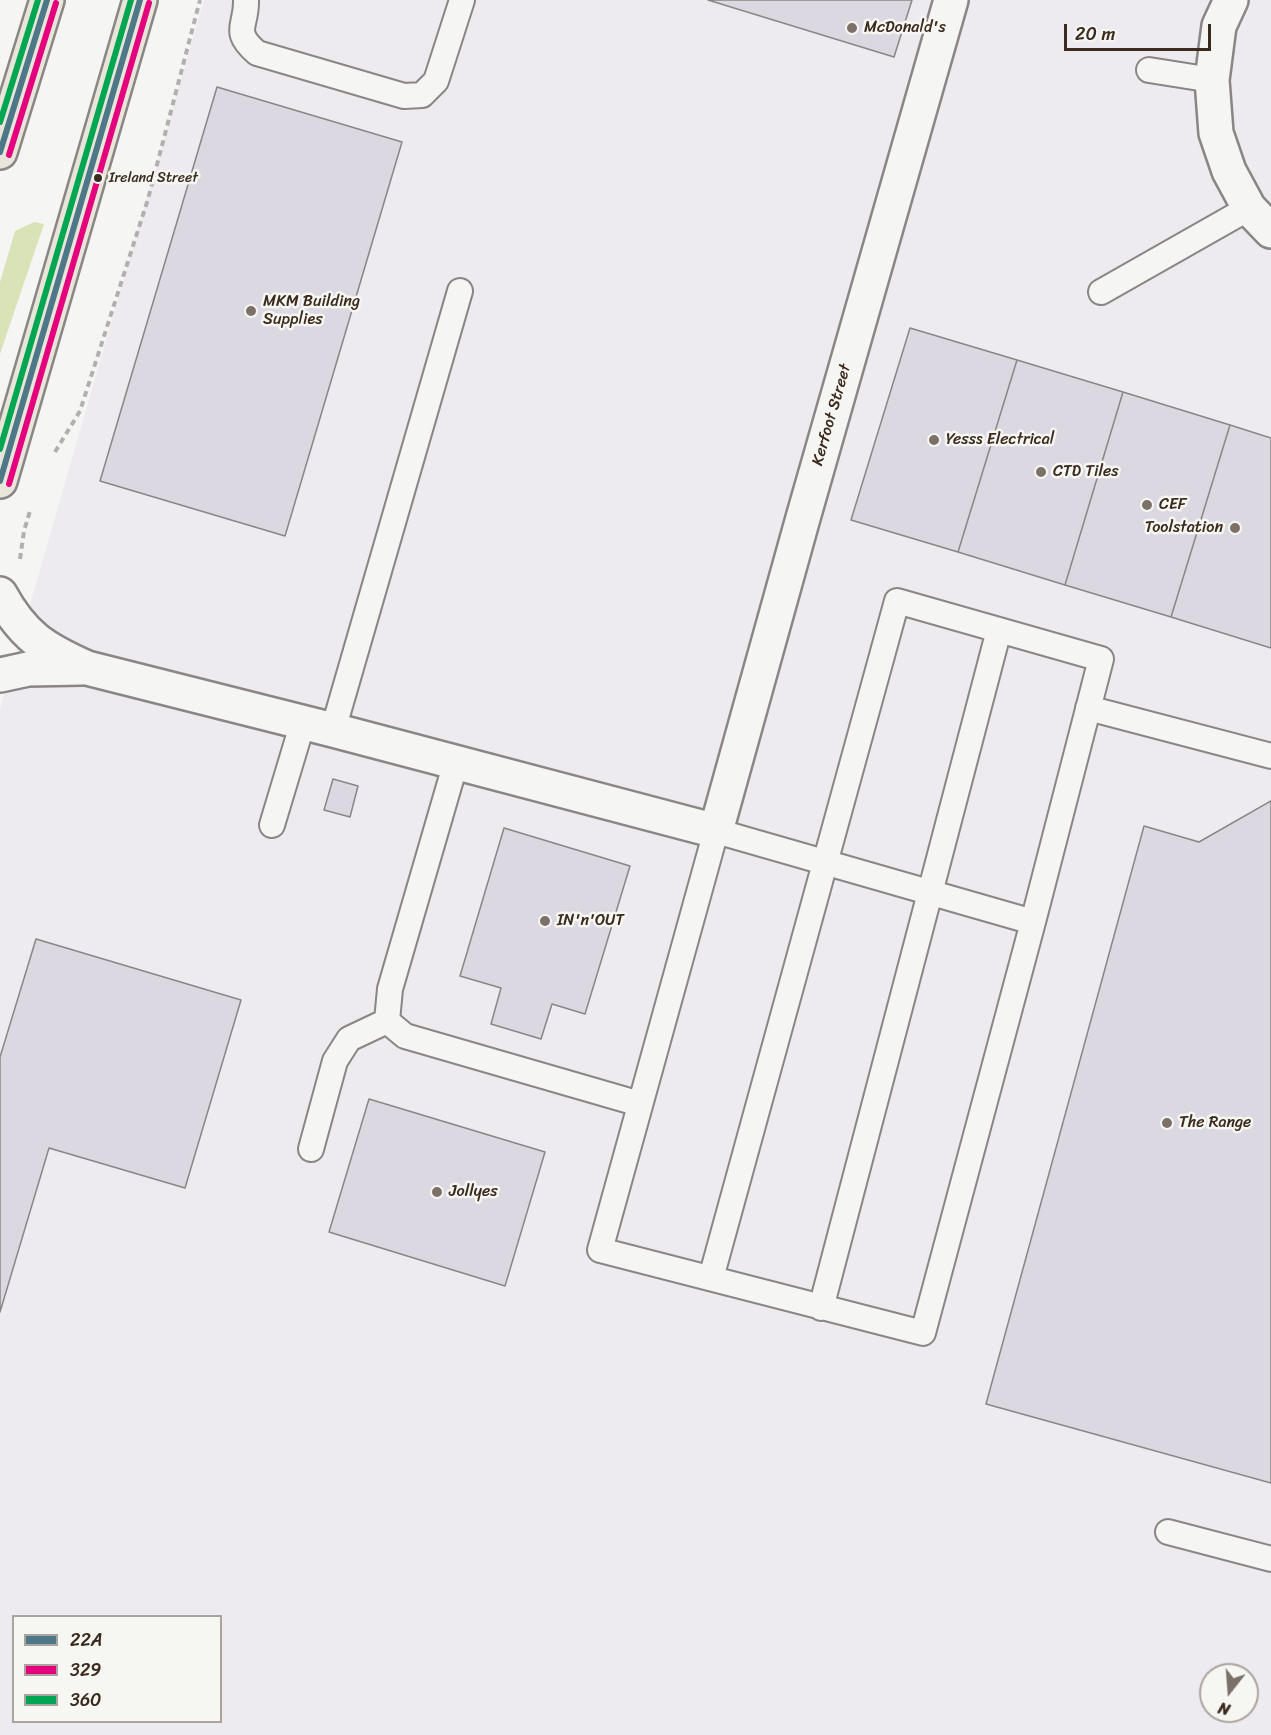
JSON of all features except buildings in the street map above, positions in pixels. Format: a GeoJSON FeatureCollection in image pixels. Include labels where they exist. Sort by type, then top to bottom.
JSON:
{"type":"FeatureCollection","features":[{"type":"Feature","properties":{"kind":"highway"},"geometry":{"type":"LineString","coordinates":[[0,152],[47,0]]}},
{"type":"Feature","properties":{"kind":"highway"},"geometry":{"type":"LineString","coordinates":[[0,482],[140,0]]}},
{"type":"Feature","properties":{"kind":"street","name":"Kerfoot Street"},"geometry":{"type":"LineString","coordinates":[[716,831],[802,518],[951,0]]}},
{"type":"Feature","properties":{"kind":"street"},"geometry":{"type":"LineString","coordinates":[[1231,0],[1219,26],[1212,80],[1216,133],[1229,171],[1249,208],[1271,231]]}},
{"type":"Feature","properties":{"kind":"street"},"geometry":{"type":"LineString","coordinates":[[0,594],[20,625],[36,641],[56,655],[87,668],[318,726],[716,831]]}},
{"type":"Feature","properties":{"kind":"street"},"geometry":{"type":"LineString","coordinates":[[0,675],[28,669],[87,668]]}},
{"type":"Feature","properties":{"kind":"lane"},"geometry":{"type":"LineString","coordinates":[[246,1],[241,27],[244,41],[257,53],[404,96],[422,95],[436,81],[462,0]]}},
{"type":"Feature","properties":{"kind":"lane"},"geometry":{"type":"LineString","coordinates":[[1149,70],[1212,80]]}},
{"type":"Feature","properties":{"kind":"lane"},"geometry":{"type":"LineString","coordinates":[[1101,292],[1249,208]]}},
{"type":"Feature","properties":{"kind":"lane"},"geometry":{"type":"LineString","coordinates":[[272,825],[318,726],[460,291]]}},
{"type":"Feature","properties":{"kind":"lane"},"geometry":{"type":"LineString","coordinates":[[711,1278],[824,862],[897,601],[1101,659],[1033,922],[923,1333],[600,1250],[716,831],[824,862],[931,893],[1033,922]]}},
{"type":"Feature","properties":{"kind":"lane"},"geometry":{"type":"LineString","coordinates":[[821,1308],[999,630]]}},
{"type":"Feature","properties":{"kind":"lane"},"geometry":{"type":"LineString","coordinates":[[1088,708],[1271,756]]}},
{"type":"Feature","properties":{"kind":"lane"},"geometry":{"type":"LineString","coordinates":[[387,1021],[390,989],[456,762]]}},
{"type":"Feature","properties":{"kind":"lane"},"geometry":{"type":"LineString","coordinates":[[387,1021],[405,1036],[640,1104]]}},
{"type":"Feature","properties":{"kind":"lane"},"geometry":{"type":"LineString","coordinates":[[311,1149],[334,1061],[349,1039],[387,1021]]}},
{"type":"Feature","properties":{"kind":"lane"},"geometry":{"type":"LineString","coordinates":[[1168,1532],[1271,1559]]}},
{"type":"Feature","properties":{"kind":"path"},"geometry":{"type":"LineString","coordinates":[[50,460],[80,411],[148,199],[200,0]]}},
{"type":"Feature","properties":{"kind":"path"},"geometry":{"type":"LineString","coordinates":[[22,550],[24,531],[34,501]]}},
{"type":"Feature","properties":{"kind":"shaded area"},"geometry":{"type":"Polygon","coordinates":[[[204,0],[1271,0],[1271,1735],[0,1735],[0,709],[204,0]]]}},
{"type":"Feature","properties":{"kind":"green space"},"geometry":{"type":"Polygon","coordinates":[[[34,222],[44,224],[0,354],[0,282],[15,231],[34,222]]]}},
{"type":"Feature","properties":{"kind":"transit line","name":"360"},"geometry":{"type":"LineString","coordinates":[[0,122],[38,0]]}},
{"type":"Feature","properties":{"kind":"transit line","name":"22A"},"geometry":{"type":"LineString","coordinates":[[0,152],[47,0]]}},
{"type":"Feature","properties":{"kind":"transit line","name":"360"},"geometry":{"type":"LineString","coordinates":[[0,449],[131,0]]}},
{"type":"Feature","properties":{"kind":"transit line","name":"22A"},"geometry":{"type":"LineString","coordinates":[[0,481],[140,0]]}},
{"type":"Feature","properties":{"kind":"transit line","name":"329"},"geometry":{"type":"LineString","coordinates":[[9,155],[56,3]]}},
{"type":"Feature","properties":{"kind":"transit line","name":"329"},"geometry":{"type":"LineString","coordinates":[[9,484],[149,3]]}},
{"type":"Feature","properties":{"kind":"place","name":"McDonald's"},"geometry":{"type":"Point","coordinates":[852,28]}},
{"type":"Feature","properties":{"kind":"place","name":"Ireland Street"},"geometry":{"type":"Point","coordinates":[98,178]}},
{"type":"Feature","properties":{"kind":"place","name":"MKM Building Supplies"},"geometry":{"type":"Point","coordinates":[251,311]}},
{"type":"Feature","properties":{"kind":"place","name":"Yesss Electrical"},"geometry":{"type":"Point","coordinates":[934,440]}},
{"type":"Feature","properties":{"kind":"place","name":"CTD Tiles"},"geometry":{"type":"Point","coordinates":[1041,472]}},
{"type":"Feature","properties":{"kind":"place","name":"CEF"},"geometry":{"type":"Point","coordinates":[1147,505]}},
{"type":"Feature","properties":{"kind":"place","name":"Toolstation"},"geometry":{"type":"Point","coordinates":[1235,528]}},
{"type":"Feature","properties":{"kind":"place","name":"IN'n'OUT"},"geometry":{"type":"Point","coordinates":[545,921]}},
{"type":"Feature","properties":{"kind":"place","name":"The Range"},"geometry":{"type":"Point","coordinates":[1167,1123]}},
{"type":"Feature","properties":{"kind":"place","name":"Jollyes"},"geometry":{"type":"Point","coordinates":[437,1192]}}]}
